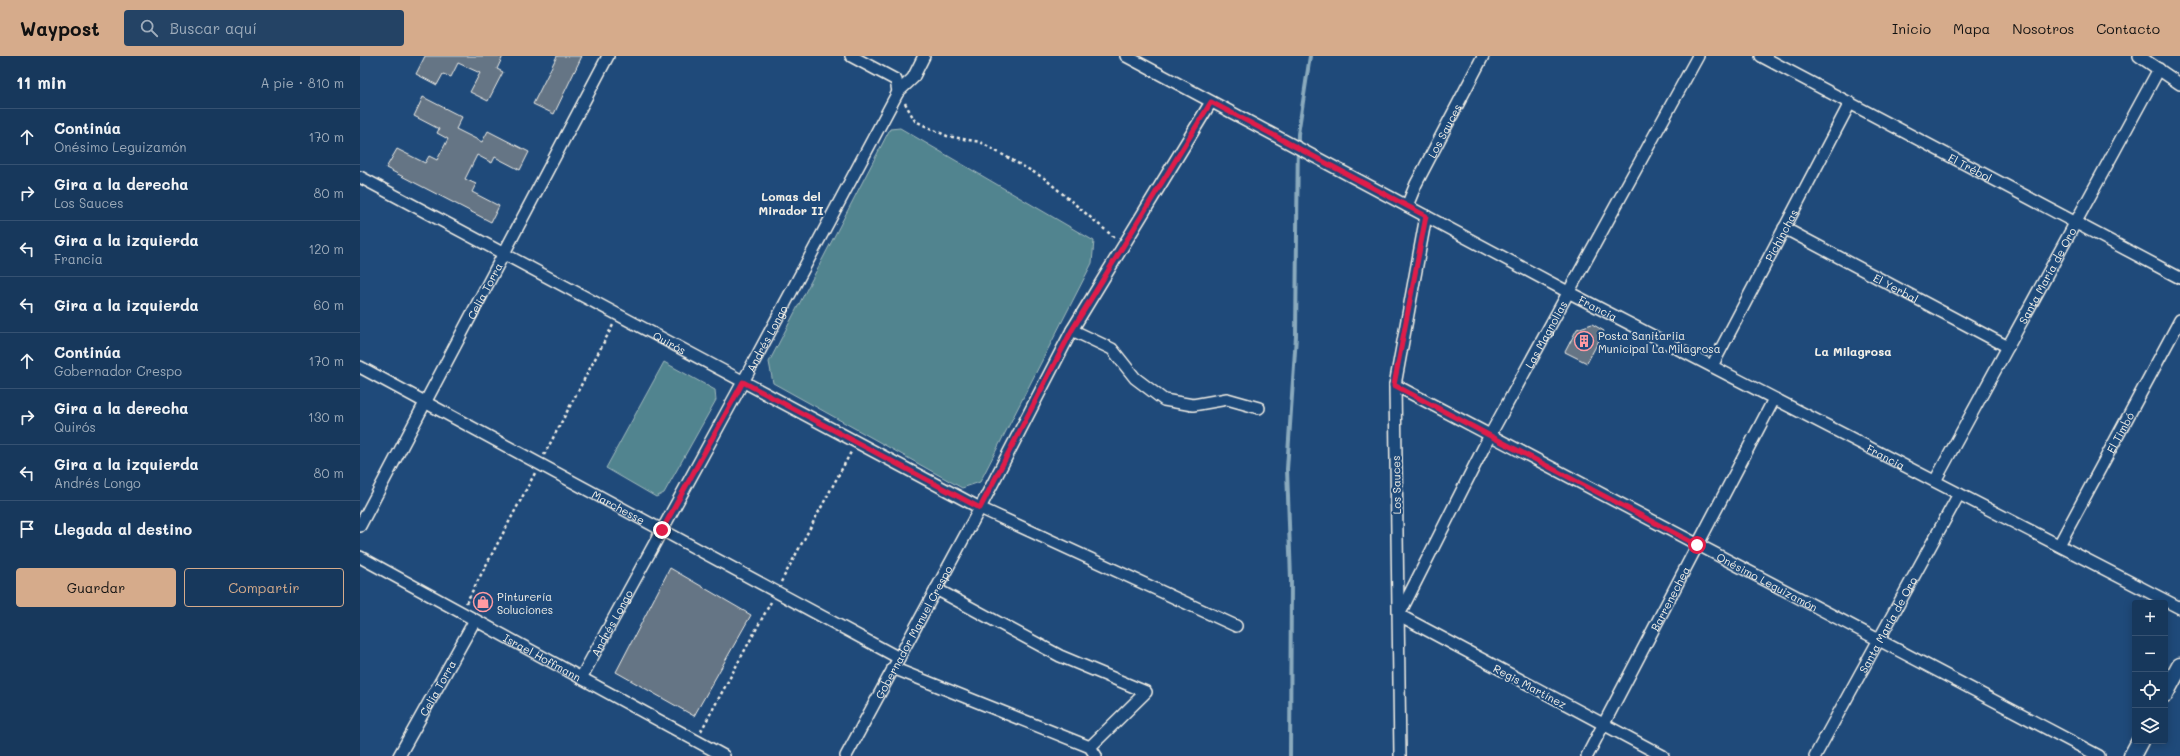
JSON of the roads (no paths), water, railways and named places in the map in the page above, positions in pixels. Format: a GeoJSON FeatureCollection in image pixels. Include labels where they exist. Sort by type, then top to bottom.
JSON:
{"type":"FeatureCollection","features":[{"type":"Feature","properties":{"kind":"main road"},"geometry":{"type":"LineString","coordinates":[[2168,688],[2180,666]]}},
{"type":"Feature","properties":{"kind":"main road"},"geometry":{"type":"LineString","coordinates":[[2132,756],[2138,744]]}},
{"type":"Feature","properties":{"kind":"street","name":"Celia Torra"},"geometry":{"type":"LineString","coordinates":[[360,526],[608,56]]}},
{"type":"Feature","properties":{"kind":"street"},"geometry":{"type":"LineString","coordinates":[[850,56],[896,80],[898,92]]}},
{"type":"Feature","properties":{"kind":"street","name":"Andrés Longo"},"geometry":{"type":"LineString","coordinates":[[581,678],[743,382],[898,92],[913,78],[924,56]]}},
{"type":"Feature","properties":{"kind":"street","name":"Francia"},"geometry":{"type":"LineString","coordinates":[[1126,56],[1568,292],[2180,608]]}},
{"type":"Feature","properties":{"kind":"street","name":"Los Sauces"},"geometry":{"type":"LineString","coordinates":[[1407,206],[1416,184],[1483,56]]}},
{"type":"Feature","properties":{"kind":"street","name":"Las Magnolias"},"geometry":{"type":"LineString","coordinates":[[1399,615],[1489,436],[1698,56]]}},
{"type":"Feature","properties":{"kind":"street","name":"El Trébol"},"geometry":{"type":"LineString","coordinates":[[1761,56],[2180,278]]}},
{"type":"Feature","properties":{"kind":"street"},"geometry":{"type":"LineString","coordinates":[[2139,56],[2180,84]]}},
{"type":"Feature","properties":{"kind":"street","name":"Santa María de Oro"},"geometry":{"type":"LineString","coordinates":[[1934,481],[2159,69]]}},
{"type":"Feature","properties":{"kind":"street","name":"Gobernador Manuel Crespo"},"geometry":{"type":"LineString","coordinates":[[846,756],[980,508],[1072,330],[1211,102]]}},
{"type":"Feature","properties":{"kind":"street","name":"Pichinchas"},"geometry":{"type":"LineString","coordinates":[[1712,366],[1850,103]]}},
{"type":"Feature","properties":{"kind":"street","name":"Quirós"},"geometry":{"type":"LineString","coordinates":[[360,177],[980,508],[1236,626]]}},
{"type":"Feature","properties":{"kind":"street","name":"Los Sauces"},"geometry":{"type":"LineString","coordinates":[[1400,756],[1399,615],[1394,385],[1426,216]]}},
{"type":"Feature","properties":{"kind":"street","name":"El Yerbal"},"geometry":{"type":"LineString","coordinates":[[1784,228],[2008,347]]}},
{"type":"Feature","properties":{"kind":"street","name":"El Timbó"},"geometry":{"type":"LineString","coordinates":[[2059,545],[2180,320]]}},
{"type":"Feature","properties":{"kind":"street"},"geometry":{"type":"LineString","coordinates":[[1072,330],[1112,349],[1135,378],[1164,400],[1193,405],[1227,399],[1259,408]]}},
{"type":"Feature","properties":{"kind":"street","name":"Marchesse"},"geometry":{"type":"LineString","coordinates":[[360,367],[898,658]]}},
{"type":"Feature","properties":{"kind":"street","name":"Onésimo Leguizamón"},"geometry":{"type":"LineString","coordinates":[[1394,385],[2098,756]]}},
{"type":"Feature","properties":{"kind":"street","name":"Barrenechea"},"geometry":{"type":"LineString","coordinates":[[1588,756],[1774,399]]}},
{"type":"Feature","properties":{"kind":"street","name":"Santa María de Oro"},"geometry":{"type":"LineString","coordinates":[[1815,756],[1958,494]]}},
{"type":"Feature","properties":{"kind":"street","name":"Israel Hoffmann"},"geometry":{"type":"LineString","coordinates":[[360,557],[724,756]]}},
{"type":"Feature","properties":{"kind":"street"},"geometry":{"type":"LineString","coordinates":[[893,668],[1093,752],[1146,692],[1060,656],[936,589]]}},
{"type":"Feature","properties":{"kind":"street","name":"Regis Martínez"},"geometry":{"type":"LineString","coordinates":[[1399,615],[1663,756]]}},
{"type":"Feature","properties":{"kind":"street","name":"Celia Torra"},"geometry":{"type":"LineString","coordinates":[[399,756],[475,620]]}},
{"type":"Feature","properties":{"kind":"waterway"},"geometry":{"type":"LineString","coordinates":[[1290,756],[1291,579],[1287,469],[1296,336],[1298,134],[1310,56]]}},
{"type":"Feature","properties":{"kind":"place","name":"Posta Sanitariia Municipal La Milagrosa"},"geometry":{"type":"Point","coordinates":[1584,341]}},
{"type":"Feature","properties":{"kind":"place","name":"Pinturería Soluciones"},"geometry":{"type":"Point","coordinates":[483,602]}},
{"type":"Feature","properties":{"kind":"district","name":"Lomas del Mirador II"},"geometry":{"type":"Point","coordinates":[791,203]}},
{"type":"Feature","properties":{"kind":"district","name":"La Milagrosa"},"geometry":{"type":"Point","coordinates":[1853,351]}}]}
